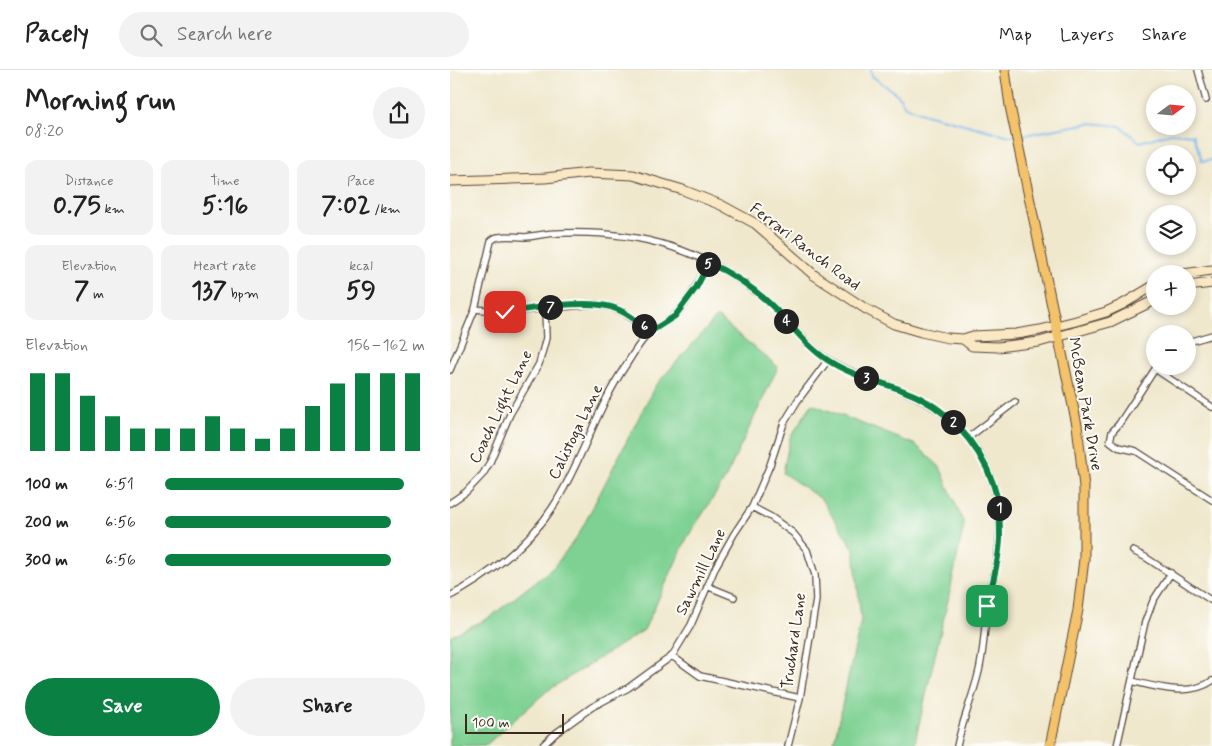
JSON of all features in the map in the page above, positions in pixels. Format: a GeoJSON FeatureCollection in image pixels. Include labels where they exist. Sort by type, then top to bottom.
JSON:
{"type":"FeatureCollection","features":[{"type":"Feature","properties":{"kind":"main road","name":"McBean Park Drive"},"geometry":{"type":"LineString","coordinates":[[1005,70],[1010,106],[1080,444],[1084,487],[1084,558],[1075,630],[1050,746]]}},
{"type":"Feature","properties":{"kind":"main road","name":"Ferrari Ranch Road"},"geometry":{"type":"LineString","coordinates":[[450,181],[545,178],[589,173],[641,177],[683,190],[721,205],[756,224],[829,286],[878,316],[894,324],[921,332],[963,339],[973,336],[1034,331],[1056,326],[1106,312],[1146,290]]}},
{"type":"Feature","properties":{"kind":"main road"},"geometry":{"type":"LineString","coordinates":[[1196,272],[1212,270]]}},
{"type":"Feature","properties":{"kind":"main road"},"geometry":{"type":"LineString","coordinates":[[1196,285],[1212,282]]}},
{"type":"Feature","properties":{"kind":"main road","name":"Ferrari Ranch Road"},"geometry":{"type":"LineString","coordinates":[[963,339],[972,346],[998,347],[1035,342],[1110,322],[1146,304]]}},
{"type":"Feature","properties":{"kind":"street"},"geometry":{"type":"LineString","coordinates":[[1198,70],[1206,100]]}},
{"type":"Feature","properties":{"kind":"street"},"geometry":{"type":"LineString","coordinates":[[450,370],[475,309],[491,241],[499,236],[587,232],[657,241],[689,253],[729,272],[769,303],[797,333],[828,360],[854,374],[921,398],[942,412],[969,437],[989,473],[998,498],[1000,540],[987,606],[984,641],[978,674],[957,746]]}},
{"type":"Feature","properties":{"kind":"street","name":"Calistoga Lane"},"geometry":{"type":"LineString","coordinates":[[450,596],[477,580],[521,545],[543,521],[565,485],[615,382],[650,332],[675,316],[696,288],[709,263]]}},
{"type":"Feature","properties":{"kind":"street"},"geometry":{"type":"LineString","coordinates":[[475,309],[505,312],[595,304],[611,307],[634,319],[650,332]]}},
{"type":"Feature","properties":{"kind":"street","name":"Coach Light Lane"},"geometry":{"type":"LineString","coordinates":[[450,504],[466,492],[483,474],[510,414],[539,364],[546,338],[545,308]]}},
{"type":"Feature","properties":{"kind":"street"},"geometry":{"type":"LineString","coordinates":[[1196,340],[1212,335]]}},
{"type":"Feature","properties":{"kind":"street","name":"Sawmill Lane"},"geometry":{"type":"LineString","coordinates":[[542,746],[556,733],[592,707],[628,688],[672,656],[691,625],[716,566],[752,507],[770,465],[784,423],[798,400],[828,360]]}},
{"type":"Feature","properties":{"kind":"street"},"geometry":{"type":"LineString","coordinates":[[1151,375],[1112,432],[1110,441],[1118,447],[1136,451],[1212,500]]}},
{"type":"Feature","properties":{"kind":"street"},"geometry":{"type":"LineString","coordinates":[[1166,375],[1212,407]]}},
{"type":"Feature","properties":{"kind":"street"},"geometry":{"type":"LineString","coordinates":[[969,437],[1015,402]]}},
{"type":"Feature","properties":{"kind":"street","name":"Truchard Lane"},"geometry":{"type":"LineString","coordinates":[[752,507],[793,532],[807,550],[815,574],[816,600],[800,698],[788,746]]}},
{"type":"Feature","properties":{"kind":"street"},"geometry":{"type":"LineString","coordinates":[[1133,551],[1145,556],[1212,601]]}},
{"type":"Feature","properties":{"kind":"street"},"geometry":{"type":"LineString","coordinates":[[1117,746],[1145,622],[1153,601],[1171,574]]}},
{"type":"Feature","properties":{"kind":"street"},"geometry":{"type":"LineString","coordinates":[[707,586],[734,597]]}},
{"type":"Feature","properties":{"kind":"street"},"geometry":{"type":"LineString","coordinates":[[672,656],[700,676],[800,698]]}},
{"type":"Feature","properties":{"kind":"street"},"geometry":{"type":"LineString","coordinates":[[1132,681],[1165,689],[1196,687],[1212,681]]}},
{"type":"Feature","properties":{"kind":"green space"},"geometry":{"type":"Polygon","coordinates":[[[717,317],[778,367],[724,481],[687,538],[644,630],[547,691],[486,745],[450,746],[450,636],[489,618],[554,567],[579,534],[655,386],[717,317]]]}},
{"type":"Feature","properties":{"kind":"green space"},"geometry":{"type":"Polygon","coordinates":[[[812,404],[916,445],[940,467],[964,524],[914,746],[833,746],[861,620],[854,549],[821,499],[783,473],[790,438],[812,404]]]}},
{"type":"Feature","properties":{"kind":"waterway"},"geometry":{"type":"LineString","coordinates":[[871,70],[872,76],[898,95],[905,106],[925,114],[1014,136]]}},
{"type":"Feature","properties":{"kind":"waterway"},"geometry":{"type":"LineString","coordinates":[[1018,136],[1090,123],[1120,126],[1140,142],[1171,133],[1193,135],[1202,161],[1212,160]]}},
{"type":"Feature","properties":{"kind":"route"},"geometry":{"type":"LineString","coordinates":[[505,312],[595,304],[611,307],[623,312],[642,324],[650,332],[675,316],[696,288],[709,263],[729,272],[769,303],[797,333],[828,360],[854,374],[921,398],[942,412],[969,437],[989,473],[998,498],[1000,540],[987,606]]}}]}
